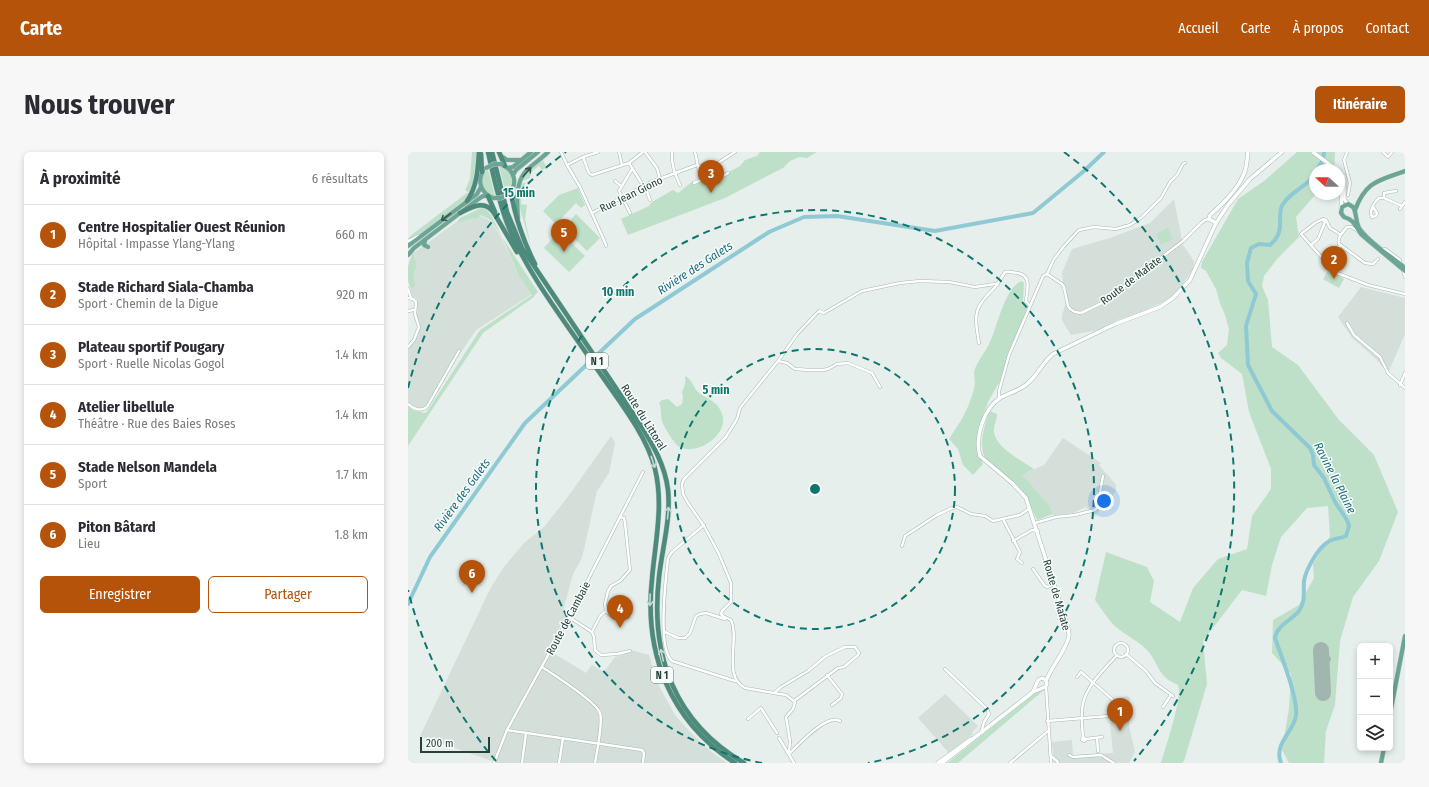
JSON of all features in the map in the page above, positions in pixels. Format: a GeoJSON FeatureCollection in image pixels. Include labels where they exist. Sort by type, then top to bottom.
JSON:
{"type":"FeatureCollection","features":[{"type":"Feature","properties":{"kind":"highway"},"geometry":{"type":"LineString","coordinates":[[480,152],[484,170]]}},
{"type":"Feature","properties":{"kind":"highway"},"geometry":{"type":"LineString","coordinates":[[467,201],[474,188],[480,152]]}},
{"type":"Feature","properties":{"kind":"highway","name":"Route du Littoral"},"geometry":{"type":"LineString","coordinates":[[488,152],[498,194],[509,229],[522,256],[538,282],[553,300],[655,448],[661,462],[668,492],[667,523],[659,576],[656,609],[659,641],[664,662],[673,687],[692,718],[710,738],[744,763]]}},
{"type":"Feature","properties":{"kind":"highway","name":"Route du Littoral"},"geometry":{"type":"LineString","coordinates":[[492,152],[505,206],[514,232],[524,252],[549,290],[553,300]]}},
{"type":"Feature","properties":{"kind":"highway"},"geometry":{"type":"LineString","coordinates":[[500,154],[505,166]]}},
{"type":"Feature","properties":{"kind":"highway"},"geometry":{"type":"LineString","coordinates":[[510,193],[531,257],[549,290]]}},
{"type":"Feature","properties":{"kind":"highway"},"geometry":{"type":"LineString","coordinates":[[488,196],[498,220]]}},
{"type":"Feature","properties":{"kind":"highway"},"geometry":{"type":"LineString","coordinates":[[460,213],[482,205],[491,209],[538,282]]}},
{"type":"Feature","properties":{"kind":"highway","name":"Route du Littoral"},"geometry":{"type":"LineString","coordinates":[[638,425],[650,452],[658,484],[659,511],[650,601],[651,627],[658,663],[678,706],[694,728],[711,745],[735,763]]}},
{"type":"Feature","properties":{"kind":"main road"},"geometry":{"type":"LineString","coordinates":[[488,196],[481,187],[480,179],[484,170],[494,164],[505,166],[523,159],[531,152]]}},
{"type":"Feature","properties":{"kind":"main road"},"geometry":{"type":"LineString","coordinates":[[513,175],[518,168],[538,152]]}},
{"type":"Feature","properties":{"kind":"main road"},"geometry":{"type":"LineString","coordinates":[[519,220],[517,198],[523,177],[526,171],[548,152]]}},
{"type":"Feature","properties":{"kind":"main road","name":"Route de Mafate"},"geometry":{"type":"LineString","coordinates":[[1209,219],[1210,215],[1221,205],[1241,179],[1246,167],[1248,152]]}},
{"type":"Feature","properties":{"kind":"main road"},"geometry":{"type":"LineString","coordinates":[[999,398],[1027,384],[1046,361],[1058,351],[1082,341],[1115,324],[1160,307],[1173,298],[1186,285],[1194,273],[1216,223],[1228,205],[1250,179],[1282,152]]}},
{"type":"Feature","properties":{"kind":"main road"},"geometry":{"type":"LineString","coordinates":[[1313,152],[1329,164]]}},
{"type":"Feature","properties":{"kind":"main road"},"geometry":{"type":"LineString","coordinates":[[500,154],[507,160],[518,161],[523,159]]}},
{"type":"Feature","properties":{"kind":"main road"},"geometry":{"type":"LineString","coordinates":[[408,255],[411,250],[482,196],[501,198],[510,193],[514,184],[513,175],[505,166]]}},
{"type":"Feature","properties":{"kind":"main road"},"geometry":{"type":"LineString","coordinates":[[1341,210],[1344,206],[1356,203],[1366,189],[1375,182],[1405,171]]}},
{"type":"Feature","properties":{"kind":"main road"},"geometry":{"type":"LineString","coordinates":[[1345,186],[1346,194],[1344,200],[1355,211],[1355,220],[1360,228],[1367,237],[1403,268]]}},
{"type":"Feature","properties":{"kind":"main road"},"geometry":{"type":"LineString","coordinates":[[408,246],[477,194],[481,187]]}},
{"type":"Feature","properties":{"kind":"main road"},"geometry":{"type":"LineString","coordinates":[[1349,219],[1353,216],[1359,199]]}},
{"type":"Feature","properties":{"kind":"main road"},"geometry":{"type":"LineString","coordinates":[[1341,200],[1342,215],[1353,222],[1361,234],[1403,268]]}},
{"type":"Feature","properties":{"kind":"main road"},"geometry":{"type":"LineString","coordinates":[[1209,219],[1216,223]]}},
{"type":"Feature","properties":{"kind":"main road"},"geometry":{"type":"LineString","coordinates":[[427,238],[424,245],[428,248]]}},
{"type":"Feature","properties":{"kind":"main road","name":"Route de Mafate"},"geometry":{"type":"LineString","coordinates":[[999,398],[990,407],[984,420],[979,438],[979,454],[986,462],[1022,492],[1031,508],[1067,625],[1069,636],[1058,661],[1049,673],[1046,681]]}},
{"type":"Feature","properties":{"kind":"main road"},"geometry":{"type":"LineString","coordinates":[[1393,698],[1405,636]]}},
{"type":"Feature","properties":{"kind":"main road","name":"Route de Mafate"},"geometry":{"type":"LineString","coordinates":[[1037,684],[1038,680],[1049,673]]}},
{"type":"Feature","properties":{"kind":"main road"},"geometry":{"type":"LineString","coordinates":[[942,763],[1033,692],[1043,687],[1046,681],[1042,678]]}},
{"type":"Feature","properties":{"kind":"main road"},"geometry":{"type":"LineString","coordinates":[[1033,692],[1037,684],[1043,687]]}},
{"type":"Feature","properties":{"kind":"main road"},"geometry":{"type":"LineString","coordinates":[[938,763],[980,734]]}},
{"type":"Feature","properties":{"kind":"main road"},"geometry":{"type":"LineString","coordinates":[[1381,763],[1383,751]]}},
{"type":"Feature","properties":{"kind":"street"},"geometry":{"type":"LineString","coordinates":[[561,152],[580,187],[606,246]]}},
{"type":"Feature","properties":{"kind":"street"},"geometry":{"type":"LineString","coordinates":[[567,165],[598,152]]}},
{"type":"Feature","properties":{"kind":"street"},"geometry":{"type":"LineString","coordinates":[[619,152],[622,165]]}},
{"type":"Feature","properties":{"kind":"street"},"geometry":{"type":"LineString","coordinates":[[583,157],[589,173],[593,175],[629,163],[644,152],[657,168],[660,179]]}},
{"type":"Feature","properties":{"kind":"street"},"geometry":{"type":"LineString","coordinates":[[672,152],[672,161],[675,174],[680,185]]}},
{"type":"Feature","properties":{"kind":"street"},"geometry":{"type":"LineString","coordinates":[[695,152],[701,180]]}},
{"type":"Feature","properties":{"kind":"street","name":"Rue Jean Giono"},"geometry":{"type":"LineString","coordinates":[[592,213],[660,179],[698,165],[710,168],[735,152]]}},
{"type":"Feature","properties":{"kind":"street"},"geometry":{"type":"LineString","coordinates":[[1346,194],[1350,182],[1344,160],[1347,152]]}},
{"type":"Feature","properties":{"kind":"street"},"geometry":{"type":"LineString","coordinates":[[1383,152],[1387,155],[1392,152]]}},
{"type":"Feature","properties":{"kind":"street"},"geometry":{"type":"LineString","coordinates":[[629,163],[645,186],[650,200]]}},
{"type":"Feature","properties":{"kind":"street"},"geometry":{"type":"LineString","coordinates":[[999,398],[999,390],[1009,355],[1044,276],[1047,274],[1057,254],[1079,230],[1094,228],[1116,229],[1130,225],[1142,217],[1161,198],[1170,182],[1185,163]]}},
{"type":"Feature","properties":{"kind":"street"},"geometry":{"type":"LineString","coordinates":[[630,213],[619,191],[632,169]]}},
{"type":"Feature","properties":{"kind":"street"},"geometry":{"type":"LineString","coordinates":[[694,183],[701,180],[712,180],[728,173]]}},
{"type":"Feature","properties":{"kind":"street"},"geometry":{"type":"LineString","coordinates":[[615,181],[621,186]]}},
{"type":"Feature","properties":{"kind":"street"},"geometry":{"type":"LineString","coordinates":[[1384,198],[1384,193],[1396,190]]}},
{"type":"Feature","properties":{"kind":"street"},"geometry":{"type":"LineString","coordinates":[[1373,207],[1374,202],[1378,198],[1384,198],[1401,207],[1405,202]]}},
{"type":"Feature","properties":{"kind":"street","name":"Route de Mafate"},"geometry":{"type":"LineString","coordinates":[[1047,274],[1064,287],[1070,309],[1081,313],[1102,303],[1141,274],[1150,264],[1162,258],[1201,222],[1209,219]]}},
{"type":"Feature","properties":{"kind":"street"},"geometry":{"type":"LineString","coordinates":[[1325,221],[1330,228],[1341,235]]}},
{"type":"Feature","properties":{"kind":"street"},"geometry":{"type":"LineString","coordinates":[[1325,221],[1315,223],[1301,234],[1337,273],[1368,285],[1405,294]]}},
{"type":"Feature","properties":{"kind":"street"},"geometry":{"type":"LineString","coordinates":[[1311,245],[1318,239],[1325,221]]}},
{"type":"Feature","properties":{"kind":"street"},"geometry":{"type":"LineString","coordinates":[[1361,234],[1357,230],[1349,227],[1338,240],[1341,245],[1366,264],[1373,264],[1378,259]]}},
{"type":"Feature","properties":{"kind":"street"},"geometry":{"type":"LineString","coordinates":[[408,241],[425,232]]}},
{"type":"Feature","properties":{"kind":"street"},"geometry":{"type":"LineString","coordinates":[[1324,260],[1341,245]]}},
{"type":"Feature","properties":{"kind":"street"},"geometry":{"type":"LineString","coordinates":[[1403,268],[1405,277]]}},
{"type":"Feature","properties":{"kind":"street"},"geometry":{"type":"LineString","coordinates":[[979,343],[976,321],[978,305],[998,283],[1005,272],[1023,275],[1028,283],[1026,301],[1030,306]]}},
{"type":"Feature","properties":{"kind":"street"},"geometry":{"type":"LineString","coordinates":[[736,681],[733,666],[734,627],[731,620],[721,614],[731,602],[731,583],[719,554],[704,525],[683,494],[682,481],[704,457],[726,437],[737,419],[742,406],[798,333],[819,311],[824,313],[862,291],[900,283],[920,281],[949,282],[975,287],[998,283]]}},
{"type":"Feature","properties":{"kind":"street"},"geometry":{"type":"LineString","coordinates":[[408,289],[410,298],[416,302],[417,306],[415,309],[415,314],[419,327],[414,340],[408,347]]}},
{"type":"Feature","properties":{"kind":"street"},"geometry":{"type":"LineString","coordinates":[[409,311],[415,309]]}},
{"type":"Feature","properties":{"kind":"street"},"geometry":{"type":"LineString","coordinates":[[409,311],[415,314]]}},
{"type":"Feature","properties":{"kind":"street"},"geometry":{"type":"LineString","coordinates":[[1347,323],[1354,335],[1380,357],[1388,373],[1405,388]]}},
{"type":"Feature","properties":{"kind":"street"},"geometry":{"type":"LineString","coordinates":[[408,404],[414,408],[425,409],[430,405],[459,351]]}},
{"type":"Feature","properties":{"kind":"street"},"geometry":{"type":"LineString","coordinates":[[778,361],[788,363],[795,369],[810,370],[823,370],[837,364],[846,363],[858,366],[872,373],[880,388]]}},
{"type":"Feature","properties":{"kind":"street"},"geometry":{"type":"LineString","coordinates":[[1400,384],[1405,373]]}},
{"type":"Feature","properties":{"kind":"street"},"geometry":{"type":"LineString","coordinates":[[999,390],[1004,396]]}},
{"type":"Feature","properties":{"kind":"street","name":"Route de Cambaie"},"geometry":{"type":"LineString","coordinates":[[494,763],[507,730],[569,617],[643,472]]}},
{"type":"Feature","properties":{"kind":"street"},"geometry":{"type":"LineString","coordinates":[[1035,523],[1056,516],[1075,515],[1095,510],[1097,508],[1104,476]]}},
{"type":"Feature","properties":{"kind":"street"},"geometry":{"type":"LineString","coordinates":[[902,546],[905,536],[937,515],[952,508],[957,507],[971,514],[985,516],[993,520],[1020,516],[1031,508]]}},
{"type":"Feature","properties":{"kind":"street"},"geometry":{"type":"LineString","coordinates":[[620,516],[624,518],[625,523],[630,570],[620,581],[611,586],[608,591],[605,604],[606,611],[611,617],[616,619],[628,617]]}},
{"type":"Feature","properties":{"kind":"street"},"geometry":{"type":"LineString","coordinates":[[1003,519],[1020,552],[1017,559],[1022,563]]}},
{"type":"Feature","properties":{"kind":"street"},"geometry":{"type":"LineString","coordinates":[[704,525],[669,554],[664,604],[664,632],[669,656],[672,661],[736,681],[745,688],[786,695],[794,701],[795,706],[786,717],[790,741],[789,753]]}},
{"type":"Feature","properties":{"kind":"street"},"geometry":{"type":"LineString","coordinates":[[1013,540],[1032,530],[1038,531]]}},
{"type":"Feature","properties":{"kind":"street"},"geometry":{"type":"LineString","coordinates":[[1033,569],[1045,586],[1048,587],[1054,584]]}},
{"type":"Feature","properties":{"kind":"street"},"geometry":{"type":"LineString","coordinates":[[592,632],[600,616],[606,611]]}},
{"type":"Feature","properties":{"kind":"street"},"geometry":{"type":"LineString","coordinates":[[664,632],[678,638],[685,638],[690,633],[696,616],[702,613],[731,620]]}},
{"type":"Feature","properties":{"kind":"street"},"geometry":{"type":"LineString","coordinates":[[569,617],[592,632],[595,650],[601,655],[630,651]]}},
{"type":"Feature","properties":{"kind":"street"},"geometry":{"type":"LineString","coordinates":[[1117,655],[1115,647],[1117,644],[1121,643],[1125,644],[1127,648],[1126,654]]}},
{"type":"Feature","properties":{"kind":"street"},"geometry":{"type":"LineString","coordinates":[[774,692],[808,671],[826,656],[845,648],[853,646],[856,648],[859,652],[858,655],[844,666],[827,675],[794,701]]}},
{"type":"Feature","properties":{"kind":"street"},"geometry":{"type":"LineString","coordinates":[[1117,655],[1123,656],[1126,654]]}},
{"type":"Feature","properties":{"kind":"street"},"geometry":{"type":"LineString","coordinates":[[1126,654],[1146,670],[1155,683],[1172,695],[1163,706]]}},
{"type":"Feature","properties":{"kind":"street"},"geometry":{"type":"LineString","coordinates":[[1102,737],[1084,738],[1081,718],[1084,698],[1093,682],[1117,655]]}},
{"type":"Feature","properties":{"kind":"street"},"geometry":{"type":"LineString","coordinates":[[542,667],[596,706],[600,715],[595,763]]}},
{"type":"Feature","properties":{"kind":"street"},"geometry":{"type":"LineString","coordinates":[[945,669],[987,709],[989,714],[984,722],[980,734]]}},
{"type":"Feature","properties":{"kind":"street"},"geometry":{"type":"LineString","coordinates":[[1048,721],[1108,716],[1113,701],[1112,699],[1081,672],[1077,677]]}},
{"type":"Feature","properties":{"kind":"street"},"geometry":{"type":"LineString","coordinates":[[827,675],[842,694],[841,698],[832,705]]}},
{"type":"Feature","properties":{"kind":"street"},"geometry":{"type":"LineString","coordinates":[[1043,687],[1046,694],[1051,763]]}},
{"type":"Feature","properties":{"kind":"street"},"geometry":{"type":"LineString","coordinates":[[748,719],[761,708],[777,733]]}},
{"type":"Feature","properties":{"kind":"street"},"geometry":{"type":"LineString","coordinates":[[789,753],[812,731],[834,719],[840,721]]}},
{"type":"Feature","properties":{"kind":"street"},"geometry":{"type":"LineString","coordinates":[[507,730],[642,750],[644,753],[643,763]]}},
{"type":"Feature","properties":{"kind":"street"},"geometry":{"type":"LineString","coordinates":[[1010,763],[1048,730]]}},
{"type":"Feature","properties":{"kind":"street"},"geometry":{"type":"LineString","coordinates":[[522,763],[526,733]]}},
{"type":"Feature","properties":{"kind":"street"},"geometry":{"type":"LineString","coordinates":[[559,763],[563,738]]}},
{"type":"Feature","properties":{"kind":"street"},"geometry":{"type":"LineString","coordinates":[[779,738],[794,763]]}},
{"type":"Feature","properties":{"kind":"street"},"geometry":{"type":"LineString","coordinates":[[1097,738],[1098,751]]}},
{"type":"Feature","properties":{"kind":"street"},"geometry":{"type":"LineString","coordinates":[[1069,755],[1073,757],[1101,755],[1114,763]]}},
{"type":"Feature","properties":{"kind":"street"},"geometry":{"type":"LineString","coordinates":[[1050,756],[1058,763]]}},
{"type":"Feature","properties":{"kind":"shaded area"},"geometry":{"type":"Polygon","coordinates":[[[1174,199],[1183,245],[1194,261],[1193,269],[1179,290],[1165,301],[1139,313],[1120,319],[1098,330],[1071,335],[1062,320],[1067,298],[1062,273],[1072,249],[1110,238],[1150,223],[1174,199]]]}},
{"type":"Feature","properties":{"kind":"shaded area"},"geometry":{"type":"Polygon","coordinates":[[[478,215],[491,221],[501,237],[519,276],[532,294],[476,330],[456,360],[427,410],[419,412],[408,406],[408,345],[415,335],[418,326],[416,312],[418,302],[417,299],[412,296],[408,280],[412,254],[459,220],[478,215]]]}},
{"type":"Feature","properties":{"kind":"shaded area"},"geometry":{"type":"Polygon","coordinates":[[[1361,287],[1405,298],[1405,334],[1388,373],[1377,360],[1352,338],[1338,317],[1361,287]]]}},
{"type":"Feature","properties":{"kind":"shaded area"},"geometry":{"type":"Polygon","coordinates":[[[611,436],[615,443],[609,473],[597,491],[582,558],[573,574],[563,611],[567,615],[549,647],[553,653],[586,673],[592,665],[604,672],[615,657],[623,655],[631,650],[649,655],[658,684],[675,715],[692,734],[714,754],[727,763],[496,763],[496,761],[492,761],[420,736],[491,587],[503,568],[524,543],[544,527],[567,498],[611,436]]]}},
{"type":"Feature","properties":{"kind":"shaded area"},"geometry":{"type":"Polygon","coordinates":[[[1063,438],[1101,463],[1099,465],[1116,485],[1116,491],[1094,517],[1086,507],[1073,513],[1054,516],[1049,505],[1021,475],[1044,465],[1063,438]]]}},
{"type":"Feature","properties":{"kind":"shaded area"},"geometry":{"type":"Polygon","coordinates":[[[945,694],[978,726],[972,732],[973,734],[949,753],[918,718],[945,694]]]}},
{"type":"Feature","properties":{"kind":"shaded area"},"geometry":{"type":"Polygon","coordinates":[[[1128,696],[1130,699],[1129,726],[1135,752],[1129,763],[1054,763],[1052,742],[1072,740],[1073,755],[1113,753],[1110,723],[1113,722],[1121,697],[1128,696]]]}},
{"type":"Feature","properties":{"kind":"green space"},"geometry":{"type":"Polygon","coordinates":[[[472,152],[477,152],[472,190],[468,192],[465,190],[470,179],[472,152]]]}},
{"type":"Feature","properties":{"kind":"green space"},"geometry":{"type":"Polygon","coordinates":[[[760,152],[817,152],[807,158],[799,157],[790,161],[783,168],[725,198],[628,235],[621,219],[649,206],[652,202],[673,190],[678,193],[693,181],[695,184],[706,179],[725,174],[740,166],[745,160],[757,156],[760,152]]]}},
{"type":"Feature","properties":{"kind":"green space"},"geometry":{"type":"Polygon","coordinates":[[[1297,152],[1335,152],[1334,164],[1309,164],[1309,200],[1311,200],[1296,217],[1299,237],[1277,259],[1264,276],[1262,286],[1268,300],[1272,347],[1298,365],[1339,420],[1374,455],[1398,512],[1379,561],[1353,597],[1340,641],[1335,705],[1326,731],[1324,763],[1289,763],[1282,750],[1289,708],[1291,674],[1272,653],[1273,620],[1299,605],[1314,578],[1313,564],[1330,536],[1328,506],[1307,508],[1281,537],[1272,565],[1266,596],[1242,590],[1203,641],[1207,684],[1184,761],[1182,763],[1161,763],[1176,711],[1179,691],[1178,685],[1161,673],[1154,659],[1146,649],[1113,624],[1095,600],[1106,552],[1147,567],[1154,581],[1150,602],[1180,622],[1193,588],[1218,559],[1247,549],[1252,516],[1271,489],[1271,469],[1249,412],[1242,374],[1221,358],[1218,353],[1227,345],[1229,329],[1216,289],[1206,271],[1201,268],[1202,262],[1238,199],[1264,181],[1297,152]]]}},
{"type":"Feature","properties":{"kind":"green space"},"geometry":{"type":"Polygon","coordinates":[[[543,160],[547,168],[542,170],[539,166],[531,172],[530,178],[522,181],[527,171],[543,160]]]}},
{"type":"Feature","properties":{"kind":"green space"},"geometry":{"type":"Polygon","coordinates":[[[499,166],[508,170],[512,177],[511,186],[506,194],[499,166]]]}},
{"type":"Feature","properties":{"kind":"green space"},"geometry":{"type":"Polygon","coordinates":[[[488,169],[495,196],[487,192],[482,185],[483,177],[488,169]]]}},
{"type":"Feature","properties":{"kind":"green space"},"geometry":{"type":"Polygon","coordinates":[[[526,182],[522,193],[521,204],[527,205],[525,219],[531,247],[519,205],[522,184],[526,182]]]}},
{"type":"Feature","properties":{"kind":"green space"},"geometry":{"type":"Polygon","coordinates":[[[578,188],[585,205],[581,208],[576,203],[556,224],[543,211],[559,195],[578,188]]]}},
{"type":"Feature","properties":{"kind":"green space"},"geometry":{"type":"Polygon","coordinates":[[[469,193],[467,198],[423,232],[408,240],[410,236],[469,193]]]}},
{"type":"Feature","properties":{"kind":"green space"},"geometry":{"type":"Polygon","coordinates":[[[481,208],[487,210],[491,215],[502,237],[491,220],[480,215],[478,218],[457,223],[460,218],[481,208]]]}},
{"type":"Feature","properties":{"kind":"green space"},"geometry":{"type":"Polygon","coordinates":[[[576,214],[600,238],[587,251],[564,228],[576,214]]]}},
{"type":"Feature","properties":{"kind":"green space"},"geometry":{"type":"Polygon","coordinates":[[[1168,228],[1173,239],[1161,245],[1156,234],[1168,228]]]}},
{"type":"Feature","properties":{"kind":"green space"},"geometry":{"type":"Polygon","coordinates":[[[559,231],[585,256],[569,272],[544,248],[559,231]]]}},
{"type":"Feature","properties":{"kind":"green space"},"geometry":{"type":"Polygon","coordinates":[[[502,237],[538,292],[534,297],[483,333],[408,446],[408,407],[414,411],[426,413],[480,330],[532,295],[519,276],[502,237]]]}},
{"type":"Feature","properties":{"kind":"green space"},"geometry":{"type":"Polygon","coordinates":[[[413,251],[417,264],[413,276],[415,285],[412,288],[410,287],[408,280],[408,266],[413,251]]]}},
{"type":"Feature","properties":{"kind":"green space"},"geometry":{"type":"Polygon","coordinates":[[[1329,269],[1344,279],[1339,288],[1323,279],[1329,269]]]}},
{"type":"Feature","properties":{"kind":"green space"},"geometry":{"type":"Polygon","coordinates":[[[1022,281],[1024,283],[1023,302],[1029,307],[1009,352],[1001,379],[988,402],[983,416],[980,434],[980,455],[983,464],[973,475],[963,465],[958,449],[949,439],[969,404],[975,384],[975,368],[993,336],[1006,299],[1016,284],[1022,281]]]}},
{"type":"Feature","properties":{"kind":"green space"},"geometry":{"type":"Polygon","coordinates":[[[685,376],[690,379],[698,392],[718,406],[722,414],[723,422],[721,429],[710,442],[694,449],[685,449],[678,446],[674,441],[662,421],[659,403],[662,400],[668,399],[677,407],[682,404],[682,392],[685,384],[685,376]]]}},
{"type":"Feature","properties":{"kind":"green space"},"geometry":{"type":"Polygon","coordinates":[[[989,411],[997,414],[994,432],[999,443],[1010,454],[1034,469],[1022,475],[1049,505],[1053,514],[1037,520],[1026,496],[987,462],[982,450],[982,437],[989,411]]]}},
{"type":"Feature","properties":{"kind":"green space"},"geometry":{"type":"Polygon","coordinates":[[[1044,690],[958,763],[947,763],[1036,692],[1044,690]]]}},
{"type":"Feature","properties":{"kind":"waterway","name":"Rivière des Galets"},"geometry":{"type":"LineString","coordinates":[[408,604],[430,557],[525,423],[635,319],[769,232],[804,217],[837,216],[935,231],[1033,213],[1084,171],[1104,152]]}},
{"type":"Feature","properties":{"kind":"waterway","name":"Ravine la Plaine"},"geometry":{"type":"LineString","coordinates":[[1321,164],[1323,160],[1324,152]]}},
{"type":"Feature","properties":{"kind":"waterway","name":"Ravine la Plaine"},"geometry":{"type":"LineString","coordinates":[[1281,763],[1279,756],[1280,749],[1295,721],[1296,707],[1292,687],[1275,638],[1276,633],[1299,611],[1303,600],[1305,576],[1320,549],[1330,541],[1346,536],[1349,526],[1347,520],[1335,502],[1324,478],[1314,465],[1313,455],[1310,448],[1272,411],[1248,365],[1246,326],[1256,294],[1248,281],[1247,263],[1251,248],[1259,244],[1270,245],[1275,239],[1280,228],[1280,213],[1283,204],[1290,196],[1309,181]]}},
{"type":"Feature","properties":{"kind":"taxiway"},"geometry":{"type":"LineString","coordinates":[[1322,660],[1328,659]]}},
{"type":"Feature","properties":{"kind":"runway"},"geometry":{"type":"LineString","coordinates":[[1321,650],[1323,693]]}},
{"type":"Feature","properties":{"kind":"place","name":"Plateau sportif Pougary"},"geometry":{"type":"Point","coordinates":[711,193]}},
{"type":"Feature","properties":{"kind":"place","name":"Stade Nelson Mandela"},"geometry":{"type":"Point","coordinates":[564,252]}},
{"type":"Feature","properties":{"kind":"place","name":"Stade Richard Siala-Chamba"},"geometry":{"type":"Point","coordinates":[1334,279]}},
{"type":"Feature","properties":{"kind":"place","name":"Piton Bâtard"},"geometry":{"type":"Point","coordinates":[472,593]}},
{"type":"Feature","properties":{"kind":"place","name":"Atelier libellule"},"geometry":{"type":"Point","coordinates":[620,628]}},
{"type":"Feature","properties":{"kind":"place","name":"Centre Hospitalier Ouest Réunion"},"geometry":{"type":"Point","coordinates":[1120,731]}}]}
